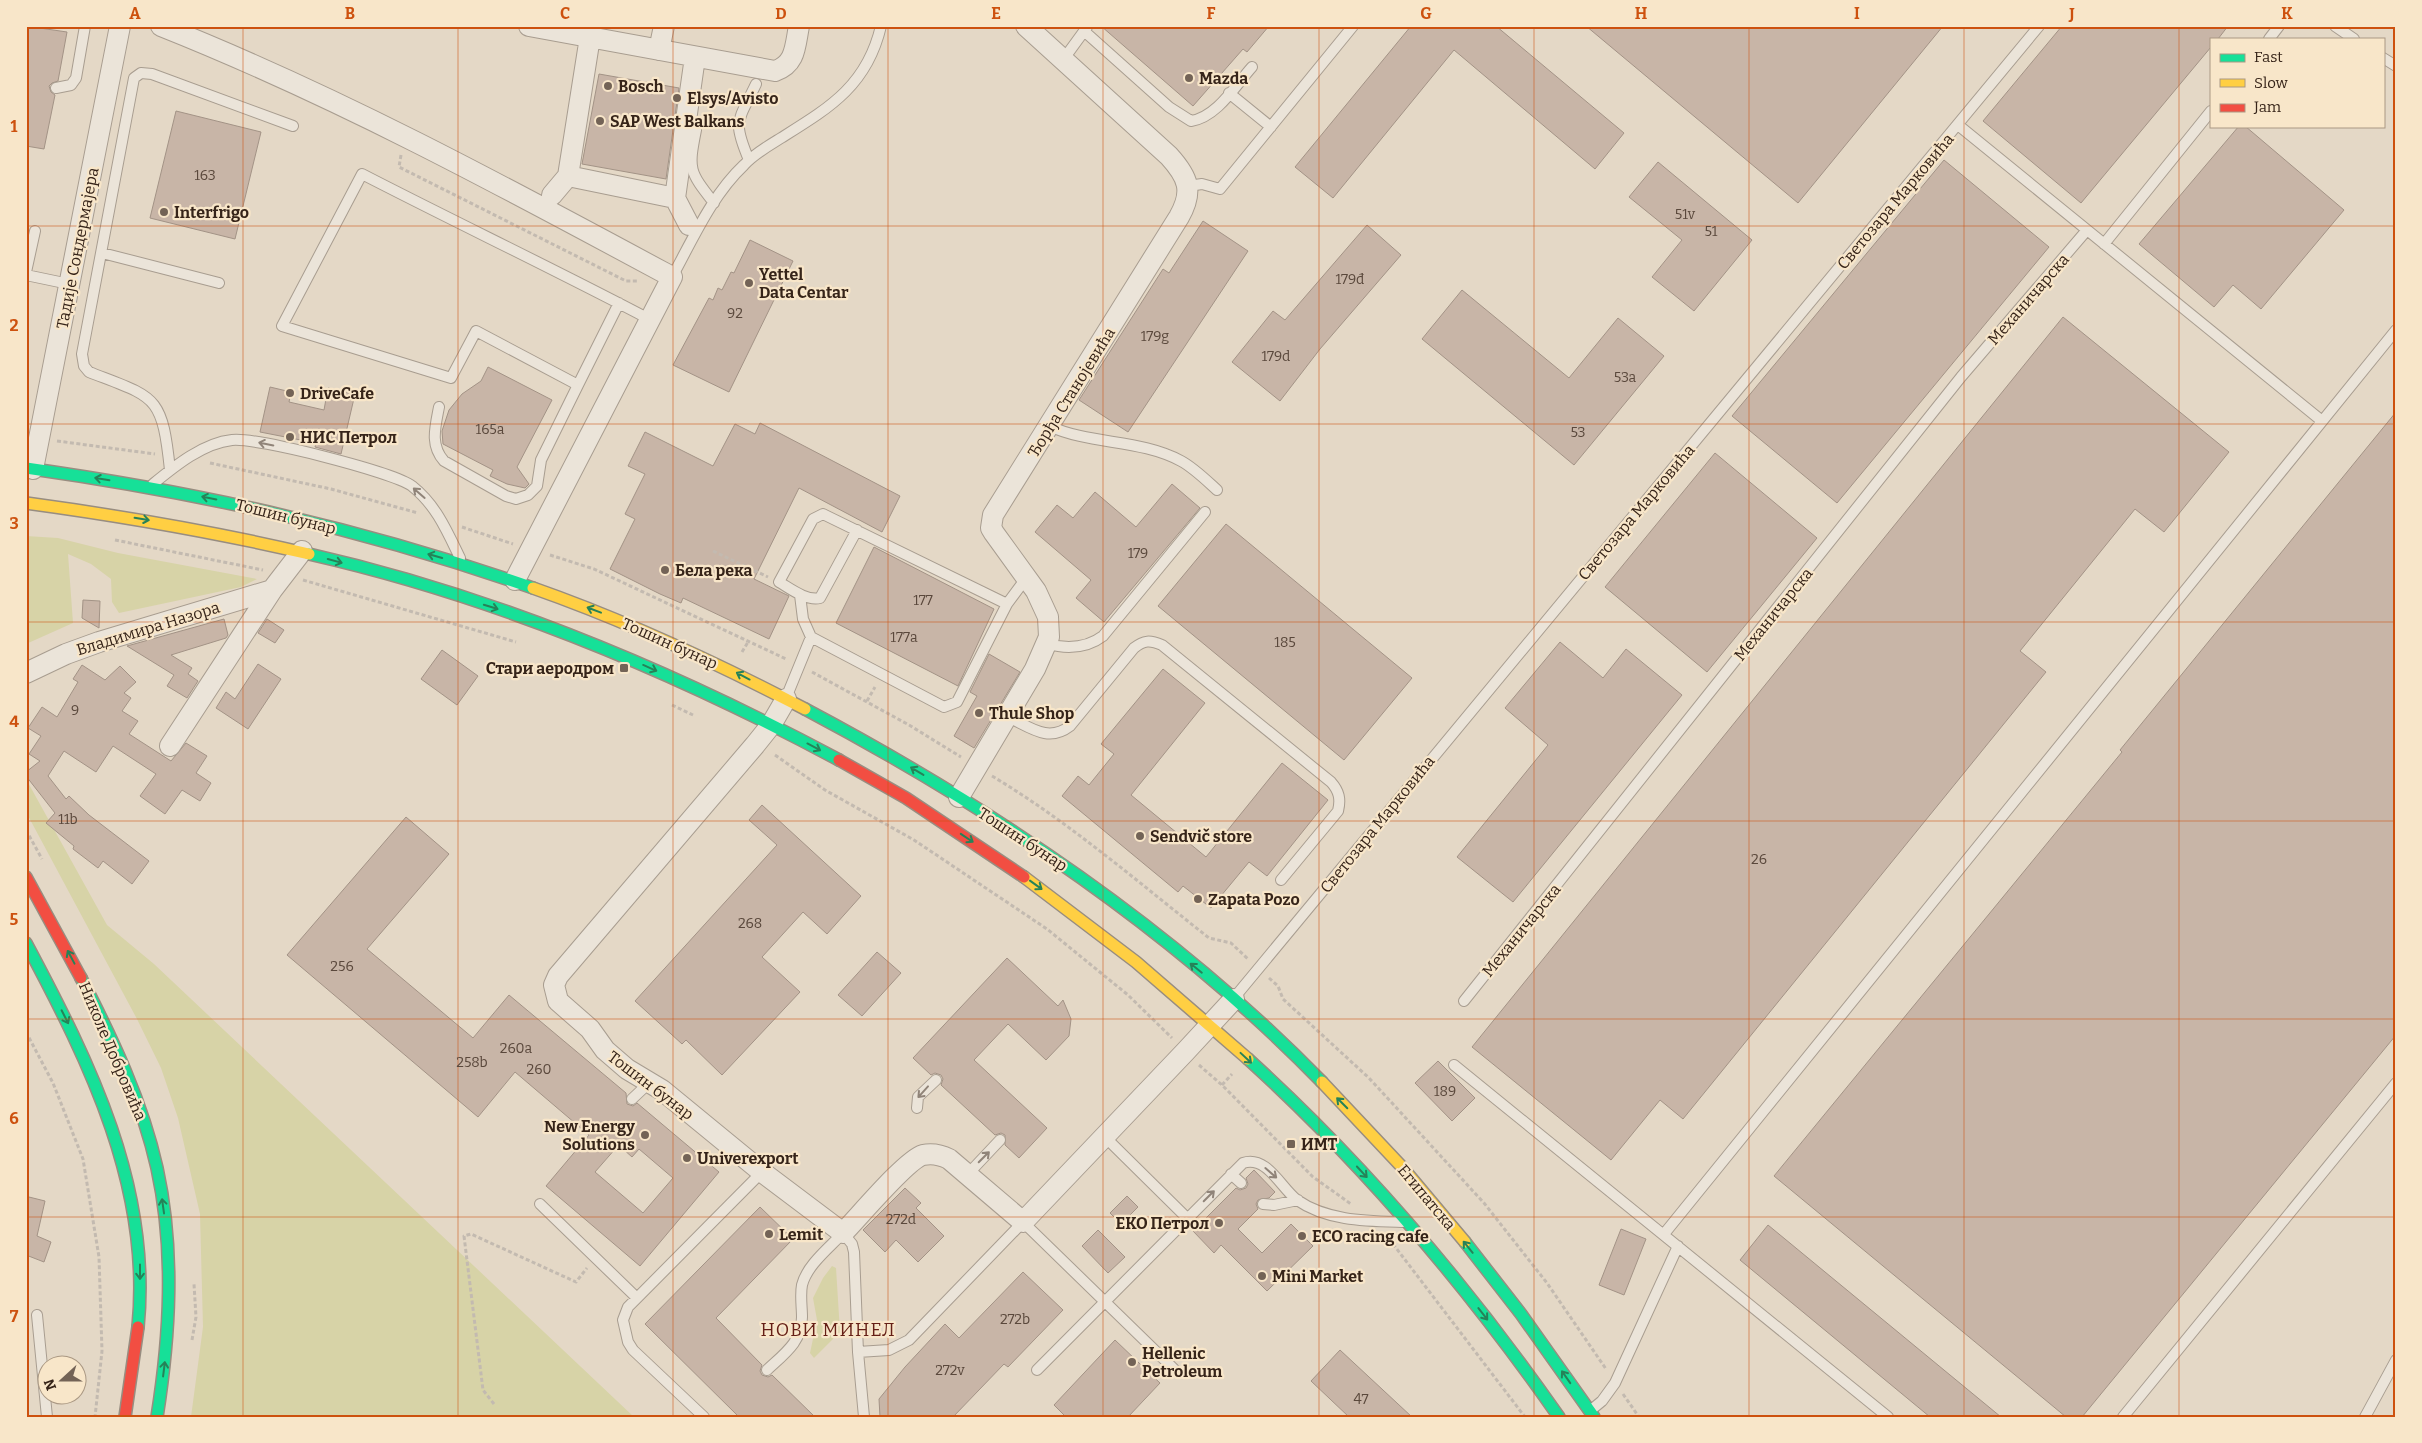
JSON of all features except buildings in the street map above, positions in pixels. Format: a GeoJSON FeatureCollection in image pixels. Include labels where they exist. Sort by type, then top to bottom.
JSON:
{"type":"FeatureCollection","features":[{"type":"Feature","properties":{"kind":"main road","name":"Тошин бунар"},"geometry":{"type":"LineString","coordinates":[[30,469],[150,486],[321,524],[515,580],[636,627],[732,670],[887,753],[959,797],[1071,870],[1117,904],[1234,999]]}},
{"type":"Feature","properties":{"kind":"main road","name":"Тошин бунар"},"geometry":{"type":"LineString","coordinates":[[26,503],[228,534],[302,551],[509,612],[608,649],[712,695],[903,796],[1003,862],[1169,988],[1211,1025]]}},
{"type":"Feature","properties":{"kind":"main road","name":"Николе Добровића"},"geometry":{"type":"LineString","coordinates":[[26,878],[77,968],[106,1028],[138,1104],[151,1144],[164,1209],[168,1289],[166,1354],[156,1417]]}},
{"type":"Feature","properties":{"kind":"main road","name":"Николе Добровића"},"geometry":{"type":"LineString","coordinates":[[26,943],[75,1035],[98,1090],[117,1145],[132,1204],[140,1262],[140,1304],[125,1417]]}},
{"type":"Feature","properties":{"kind":"main road","name":"Египатска"},"geometry":{"type":"LineString","coordinates":[[1234,999],[1302,1063],[1404,1169],[1508,1298],[1550,1353],[1592,1414]]}},
{"type":"Feature","properties":{"kind":"main road","name":"Египатска"},"geometry":{"type":"LineString","coordinates":[[1211,1025],[1320,1128],[1408,1222],[1478,1306],[1559,1417]]}},
{"type":"Feature","properties":{"kind":"street","name":"Тадије Сондермајера"},"geometry":{"type":"LineString","coordinates":[[30,469],[39,439],[120,26]]}},
{"type":"Feature","properties":{"kind":"street"},"geometry":{"type":"LineString","coordinates":[[161,26],[242,58],[404,137],[672,277],[648,319],[604,411],[515,580]]}},
{"type":"Feature","properties":{"kind":"street"},"geometry":{"type":"LineString","coordinates":[[529,26],[590,37],[622,35],[659,50],[775,71],[784,68],[793,57],[799,26]]}},
{"type":"Feature","properties":{"kind":"street"},"geometry":{"type":"LineString","coordinates":[[659,50],[664,26]]}},
{"type":"Feature","properties":{"kind":"street"},"geometry":{"type":"LineString","coordinates":[[1026,26],[1169,156],[1182,170],[1188,186]]}},
{"type":"Feature","properties":{"kind":"street"},"geometry":{"type":"LineString","coordinates":[[552,195],[568,176],[590,37]]}},
{"type":"Feature","properties":{"kind":"street"},"geometry":{"type":"LineString","coordinates":[[689,225],[675,198],[695,56]]}},
{"type":"Feature","properties":{"kind":"street"},"geometry":{"type":"LineString","coordinates":[[568,176],[675,198]]}},
{"type":"Feature","properties":{"kind":"street","name":"Ђорђа Станојевића"},"geometry":{"type":"LineString","coordinates":[[959,797],[1008,717],[1047,644],[1048,617],[1043,603],[1027,577],[996,537],[991,528],[993,515],[1180,217],[1187,201],[1188,186]]}},
{"type":"Feature","properties":{"kind":"street"},"geometry":{"type":"LineString","coordinates":[[170,746],[277,582],[302,551]]}},
{"type":"Feature","properties":{"kind":"street","name":"Владимира Назора"},"geometry":{"type":"LineString","coordinates":[[26,673],[66,654],[99,642],[277,582]]}},
{"type":"Feature","properties":{"kind":"street"},"geometry":{"type":"LineString","coordinates":[[771,725],[786,699]]}},
{"type":"Feature","properties":{"kind":"street","name":"Тошин бунар"},"geometry":{"type":"LineString","coordinates":[[771,725],[556,981],[556,997],[563,1007],[590,1030],[605,1050],[621,1065],[650,1082],[762,1172],[843,1233]]}},
{"type":"Feature","properties":{"kind":"street"},"geometry":{"type":"LineString","coordinates":[[843,1233],[906,1166],[917,1158],[928,1155],[943,1156],[968,1174],[1023,1222],[1234,999]]}},
{"type":"Feature","properties":{"kind":"lane"},"geometry":{"type":"LineString","coordinates":[[56,88],[71,85],[76,78],[85,26]]}},
{"type":"Feature","properties":{"kind":"lane"},"geometry":{"type":"LineString","coordinates":[[672,277],[714,203],[730,180],[749,160],[819,115],[843,97],[869,60],[881,26]]}},
{"type":"Feature","properties":{"kind":"lane"},"geometry":{"type":"LineString","coordinates":[[1188,186],[1202,184],[1220,189],[1353,26]]}},
{"type":"Feature","properties":{"kind":"lane","name":"Светозара Марковића"},"geometry":{"type":"LineString","coordinates":[[1234,999],[2039,26]]}},
{"type":"Feature","properties":{"kind":"lane"},"geometry":{"type":"LineString","coordinates":[[2270,38],[2279,26]]}},
{"type":"Feature","properties":{"kind":"lane"},"geometry":{"type":"LineString","coordinates":[[2335,26],[2353,38]]}},
{"type":"Feature","properties":{"kind":"lane"},"geometry":{"type":"LineString","coordinates":[[1063,60],[1086,28],[1169,107],[1191,121],[1200,120],[1212,112],[1252,67]]}},
{"type":"Feature","properties":{"kind":"lane"},"geometry":{"type":"LineString","coordinates":[[2384,59],[2396,66]]}},
{"type":"Feature","properties":{"kind":"lane"},"geometry":{"type":"LineString","coordinates":[[170,470],[161,417],[156,404],[144,394],[89,372],[84,366],[82,354],[134,78],[141,73],[152,74],[293,126]]}},
{"type":"Feature","properties":{"kind":"lane"},"geometry":{"type":"LineString","coordinates":[[749,160],[739,138],[738,124],[756,84]]}},
{"type":"Feature","properties":{"kind":"lane"},"geometry":{"type":"LineString","coordinates":[[1229,93],[1271,127]]}},
{"type":"Feature","properties":{"kind":"lane"},"geometry":{"type":"LineString","coordinates":[[2104,244],[2210,112]]}},
{"type":"Feature","properties":{"kind":"lane"},"geometry":{"type":"LineString","coordinates":[[1958,125],[2322,421]]}},
{"type":"Feature","properties":{"kind":"lane"},"geometry":{"type":"LineString","coordinates":[[696,130],[691,170],[695,180],[714,203]]}},
{"type":"Feature","properties":{"kind":"lane"},"geometry":{"type":"LineString","coordinates":[[578,385],[476,332],[451,378],[282,326],[362,174],[648,319]]}},
{"type":"Feature","properties":{"kind":"lane","name":"Механичарска"},"geometry":{"type":"LineString","coordinates":[[1464,1002],[1962,377],[2087,230]]}},
{"type":"Feature","properties":{"kind":"lane"},"geometry":{"type":"LineString","coordinates":[[35,231],[26,274],[69,284]]}},
{"type":"Feature","properties":{"kind":"lane"},"geometry":{"type":"LineString","coordinates":[[102,253],[219,283]]}},
{"type":"Feature","properties":{"kind":"lane"},"geometry":{"type":"LineString","coordinates":[[439,408],[434,446],[444,461],[506,496],[522,498],[533,492],[537,486],[541,460],[619,303]]}},
{"type":"Feature","properties":{"kind":"lane"},"geometry":{"type":"LineString","coordinates":[[1664,1234],[2396,330]]}},
{"type":"Feature","properties":{"kind":"lane"},"geometry":{"type":"LineString","coordinates":[[1049,426],[1065,433],[1164,453],[1182,461],[1217,490]]}},
{"type":"Feature","properties":{"kind":"lane"},"geometry":{"type":"LineString","coordinates":[[150,486],[170,470],[204,449],[233,440],[274,446],[372,470],[410,485],[425,497],[442,520],[462,564]]}},
{"type":"Feature","properties":{"kind":"lane"},"geometry":{"type":"LineString","coordinates":[[1047,644],[1059,647],[1084,646],[1103,636],[1205,512]]}},
{"type":"Feature","properties":{"kind":"lane"},"geometry":{"type":"LineString","coordinates":[[857,530],[820,598],[814,600],[800,595],[779,582],[810,524],[818,514],[827,516],[857,530],[1007,604]]}},
{"type":"Feature","properties":{"kind":"lane"},"geometry":{"type":"LineString","coordinates":[[800,595],[803,619],[810,637],[939,706],[949,707],[956,702],[1007,604],[1027,577]]}},
{"type":"Feature","properties":{"kind":"lane"},"geometry":{"type":"LineString","coordinates":[[786,699],[810,637]]}},
{"type":"Feature","properties":{"kind":"lane"},"geometry":{"type":"LineString","coordinates":[[1008,717],[1049,735],[1063,732],[1134,648],[1143,641],[1152,641],[1162,645],[1332,782],[1338,790],[1340,802],[1338,811],[1282,880]]}},
{"type":"Feature","properties":{"kind":"lane"},"geometry":{"type":"LineString","coordinates":[[1454,1065],[1888,1417]]}},
{"type":"Feature","properties":{"kind":"lane"},"geometry":{"type":"LineString","coordinates":[[917,1108],[918,1097],[936,1080]]}},
{"type":"Feature","properties":{"kind":"lane"},"geometry":{"type":"LineString","coordinates":[[632,1099],[650,1082]]}},
{"type":"Feature","properties":{"kind":"lane"},"geometry":{"type":"LineString","coordinates":[[2123,1417],[2396,1084]]}},
{"type":"Feature","properties":{"kind":"lane"},"geometry":{"type":"LineString","coordinates":[[1105,1137],[1187,1218]]}},
{"type":"Feature","properties":{"kind":"lane"},"geometry":{"type":"LineString","coordinates":[[968,1174],[1000,1140]]}},
{"type":"Feature","properties":{"kind":"lane"},"geometry":{"type":"LineString","coordinates":[[1038,1370],[1230,1174],[1243,1164],[1256,1162],[1270,1172],[1298,1200],[1335,1216],[1373,1221],[1408,1222]]}},
{"type":"Feature","properties":{"kind":"lane"},"geometry":{"type":"LineString","coordinates":[[704,1417],[633,1350],[628,1342],[623,1320],[628,1307],[762,1172]]}},
{"type":"Feature","properties":{"kind":"lane"},"geometry":{"type":"LineString","coordinates":[[1230,1174],[1240,1183]]}},
{"type":"Feature","properties":{"kind":"lane"},"geometry":{"type":"LineString","coordinates":[[1263,1204],[1274,1205],[1298,1200]]}},
{"type":"Feature","properties":{"kind":"lane"},"geometry":{"type":"LineString","coordinates":[[540,1204],[637,1298]]}},
{"type":"Feature","properties":{"kind":"lane"},"geometry":{"type":"LineString","coordinates":[[858,1352],[889,1350],[909,1340],[1023,1222],[1175,1370]]}},
{"type":"Feature","properties":{"kind":"lane"},"geometry":{"type":"LineString","coordinates":[[767,1370],[793,1346],[799,1337],[802,1321],[802,1286],[812,1267],[843,1233]]}},
{"type":"Feature","properties":{"kind":"lane","name":"Тошин бунар"},"geometry":{"type":"LineString","coordinates":[[843,1233],[853,1246],[854,1252],[858,1352],[864,1417]]}},
{"type":"Feature","properties":{"kind":"lane"},"geometry":{"type":"LineString","coordinates":[[1592,1414],[1615,1383],[1678,1246]]}},
{"type":"Feature","properties":{"kind":"lane"},"geometry":{"type":"LineString","coordinates":[[37,1315],[47,1417]]}},
{"type":"Feature","properties":{"kind":"lane"},"geometry":{"type":"LineString","coordinates":[[2365,1417],[2396,1360]]}},
{"type":"Feature","properties":{"kind":"path"},"geometry":{"type":"LineString","coordinates":[[404,137],[399,167],[626,281],[644,282]]}},
{"type":"Feature","properties":{"kind":"path"},"geometry":{"type":"LineString","coordinates":[[39,439],[168,456]]}},
{"type":"Feature","properties":{"kind":"path"},"geometry":{"type":"LineString","coordinates":[[188,459],[240,468],[331,489],[442,520],[531,549]]}},
{"type":"Feature","properties":{"kind":"path"},"geometry":{"type":"LineString","coordinates":[[105,538],[517,643]]}},
{"type":"Feature","properties":{"kind":"path"},"geometry":{"type":"LineString","coordinates":[[713,551],[779,582]]}},
{"type":"Feature","properties":{"kind":"path"},"geometry":{"type":"LineString","coordinates":[[665,702],[698,717]]}},
{"type":"Feature","properties":{"kind":"path"},"geometry":{"type":"LineString","coordinates":[[754,745],[777,756],[825,790],[914,840],[1047,928],[1149,1014]]}},
{"type":"Feature","properties":{"kind":"path"},"geometry":{"type":"LineString","coordinates":[[1295,1011],[1369,1078],[1484,1203],[1547,1283],[1639,1417]]}},
{"type":"Feature","properties":{"kind":"path"},"geometry":{"type":"LineString","coordinates":[[26,1032],[53,1083],[83,1159],[99,1257],[102,1351],[95,1417]]}},
{"type":"Feature","properties":{"kind":"path"},"geometry":{"type":"LineString","coordinates":[[1222,1085],[1313,1177],[1373,1221],[1423,1282],[1524,1417]]}},
{"type":"Feature","properties":{"kind":"path"},"geometry":{"type":"LineString","coordinates":[[494,1404],[483,1390],[464,1236],[471,1234],[576,1282],[596,1258]]}},
{"type":"Feature","properties":{"kind":"shaded area"},"geometry":{"type":"Polygon","coordinates":[[[26,536],[58,538],[118,553],[257,579],[241,587],[119,613],[112,602],[111,579],[91,564],[68,554],[73,623],[26,644],[26,536]]]}},
{"type":"Feature","properties":{"kind":"shaded area"},"geometry":{"type":"Polygon","coordinates":[[[26,779],[107,925],[154,964],[634,1417],[191,1417],[203,1327],[200,1214],[178,1118],[161,1068],[137,1019],[26,812],[26,779]]]}},
{"type":"Feature","properties":{"kind":"shaded area"},"geometry":{"type":"Polygon","coordinates":[[[832,1266],[836,1268],[840,1332],[814,1358],[810,1353],[817,1320],[813,1298],[823,1278],[832,1266]]]}},
{"type":"Feature","properties":{"kind":"traffic: fast"},"geometry":{"type":"LineString","coordinates":[[26,468],[156,489],[282,515],[407,548],[533,588]]}},
{"type":"Feature","properties":{"kind":"traffic: fast"},"geometry":{"type":"LineString","coordinates":[[309,554],[447,591],[581,639],[712,696],[839,760]]}},
{"type":"Feature","properties":{"kind":"traffic: fast"},"geometry":{"type":"LineString","coordinates":[[805,709],[875,747],[944,788],[1012,830],[1078,876],[1143,923],[1205,974],[1265,1026],[1322,1082]]}},
{"type":"Feature","properties":{"kind":"traffic: fast"},"geometry":{"type":"LineString","coordinates":[[26,943],[50,988],[93,1081],[111,1128],[126,1176],[135,1225],[140,1276],[138,1327]]}},
{"type":"Feature","properties":{"kind":"traffic: fast"},"geometry":{"type":"LineString","coordinates":[[81,978],[115,1047],[135,1094],[151,1143],[163,1199],[169,1292],[165,1355],[157,1417]]}},
{"type":"Feature","properties":{"kind":"traffic: fast"},"geometry":{"type":"LineString","coordinates":[[1248,1059],[1334,1142],[1414,1229],[1489,1321],[1559,1417]]}},
{"type":"Feature","properties":{"kind":"traffic: fast"},"geometry":{"type":"LineString","coordinates":[[1465,1242],[1521,1314],[1594,1417]]}},
{"type":"Feature","properties":{"kind":"traffic: slow"},"geometry":{"type":"LineString","coordinates":[[26,503],[168,525],[309,554]]}},
{"type":"Feature","properties":{"kind":"traffic: slow"},"geometry":{"type":"LineString","coordinates":[[533,588],[603,614],[671,644],[739,675],[805,709]]}},
{"type":"Feature","properties":{"kind":"traffic: slow"},"geometry":{"type":"LineString","coordinates":[[1024,877],[1136,962],[1248,1059]]}},
{"type":"Feature","properties":{"kind":"traffic: slow"},"geometry":{"type":"LineString","coordinates":[[1322,1082],[1402,1167],[1465,1242]]}},
{"type":"Feature","properties":{"kind":"traffic: jam"},"geometry":{"type":"LineString","coordinates":[[839,760],[906,798],[1024,877]]}},
{"type":"Feature","properties":{"kind":"traffic: jam"},"geometry":{"type":"LineString","coordinates":[[26,877],[81,978]]}},
{"type":"Feature","properties":{"kind":"traffic: jam"},"geometry":{"type":"LineString","coordinates":[[125,1417],[138,1327]]}},
{"type":"Feature","properties":{"kind":"place","name":"Mazda"},"geometry":{"type":"Point","coordinates":[1189,78]}},
{"type":"Feature","properties":{"kind":"place","name":"Bosch"},"geometry":{"type":"Point","coordinates":[608,86]}},
{"type":"Feature","properties":{"kind":"place","name":"Elsys/Avisto"},"geometry":{"type":"Point","coordinates":[677,98]}},
{"type":"Feature","properties":{"kind":"place","name":"SAP West Balkans"},"geometry":{"type":"Point","coordinates":[600,121]}},
{"type":"Feature","properties":{"kind":"place","name":"Interfrigo"},"geometry":{"type":"Point","coordinates":[164,212]}},
{"type":"Feature","properties":{"kind":"place","name":"Yettel Data Centar"},"geometry":{"type":"Point","coordinates":[749,283]}},
{"type":"Feature","properties":{"kind":"place","name":"DriveCafe"},"geometry":{"type":"Point","coordinates":[290,393]}},
{"type":"Feature","properties":{"kind":"place","name":"НИС Петрол"},"geometry":{"type":"Point","coordinates":[290,437]}},
{"type":"Feature","properties":{"kind":"place","name":"Бела река"},"geometry":{"type":"Point","coordinates":[665,570]}},
{"type":"Feature","properties":{"kind":"place","name":"Стари аеродром"},"geometry":{"type":"Point","coordinates":[624,668]}},
{"type":"Feature","properties":{"kind":"place","name":"Thule Shop"},"geometry":{"type":"Point","coordinates":[979,713]}},
{"type":"Feature","properties":{"kind":"place","name":"Sendvič store"},"geometry":{"type":"Point","coordinates":[1140,836]}},
{"type":"Feature","properties":{"kind":"place","name":"Zapata Pozo"},"geometry":{"type":"Point","coordinates":[1198,899]}},
{"type":"Feature","properties":{"kind":"place","name":"New Energy Solutions"},"geometry":{"type":"Point","coordinates":[645,1135]}},
{"type":"Feature","properties":{"kind":"place","name":"ИМТ"},"geometry":{"type":"Point","coordinates":[1291,1144]}},
{"type":"Feature","properties":{"kind":"place","name":"Univerexport"},"geometry":{"type":"Point","coordinates":[687,1158]}},
{"type":"Feature","properties":{"kind":"place","name":"ЕКО Петрол"},"geometry":{"type":"Point","coordinates":[1219,1223]}},
{"type":"Feature","properties":{"kind":"place","name":"Lemit"},"geometry":{"type":"Point","coordinates":[769,1234]}},
{"type":"Feature","properties":{"kind":"place","name":"ECO racing cafe"},"geometry":{"type":"Point","coordinates":[1302,1236]}},
{"type":"Feature","properties":{"kind":"place","name":"Mini Market"},"geometry":{"type":"Point","coordinates":[1262,1276]}},
{"type":"Feature","properties":{"kind":"place","name":"Hellenic Petroleum"},"geometry":{"type":"Point","coordinates":[1132,1362]}},
{"type":"Feature","properties":{"kind":"district","name":"НОВИ МИНЕЛ"},"geometry":{"type":"Point","coordinates":[828,1330]}}]}
